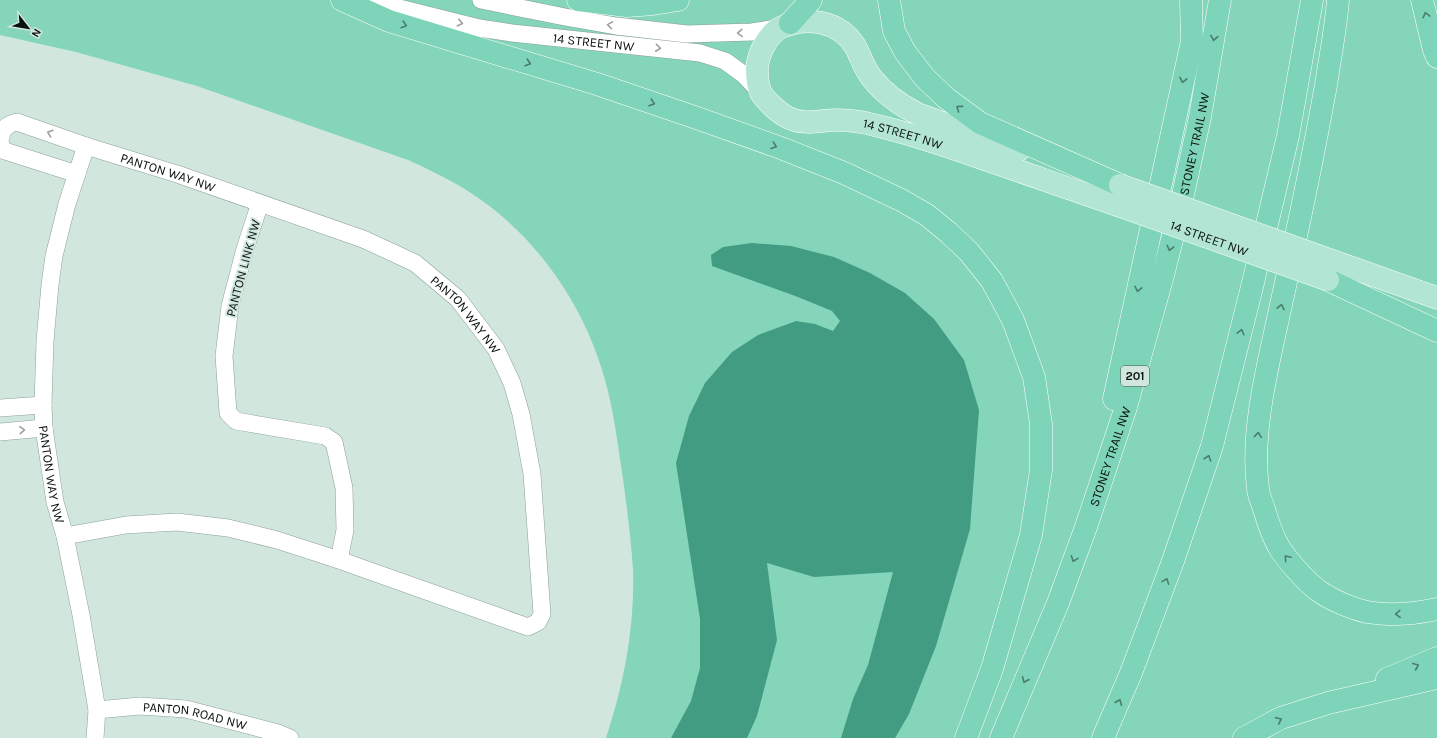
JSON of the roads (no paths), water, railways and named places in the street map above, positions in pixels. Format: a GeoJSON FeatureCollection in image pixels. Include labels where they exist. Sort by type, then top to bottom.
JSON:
{"type":"FeatureCollection","features":[{"type":"Feature","properties":{"kind":"highway"},"geometry":{"type":"LineString","coordinates":[[342,0],[389,21],[604,86],[760,140],[837,170],[901,200],[927,215],[949,232],[969,252],[992,281],[1014,320],[1034,377],[1042,424],[1042,470],[1029,543],[992,669],[966,738]]}},
{"type":"Feature","properties":{"kind":"highway"},"geometry":{"type":"LineString","coordinates":[[578,0],[627,6],[678,0]]}},
{"type":"Feature","properties":{"kind":"highway"},"geometry":{"type":"LineString","coordinates":[[784,26],[811,0]]}},
{"type":"Feature","properties":{"kind":"highway"},"geometry":{"type":"LineString","coordinates":[[888,0],[894,31],[905,52],[925,78],[946,98],[980,123],[1118,195]]}},
{"type":"Feature","properties":{"kind":"highway"},"geometry":{"type":"LineString","coordinates":[[1086,526],[1192,41],[1191,0]]}},
{"type":"Feature","properties":{"kind":"highway","name":"STONEY TRAIL NW"},"geometry":{"type":"LineString","coordinates":[[1001,738],[1058,603],[1086,526],[1126,407],[1181,204],[1200,116],[1220,0]]}},
{"type":"Feature","properties":{"kind":"highway"},"geometry":{"type":"LineString","coordinates":[[1103,738],[1131,673],[1168,576],[1212,446],[1288,136],[1312,0]]}},
{"type":"Feature","properties":{"kind":"highway"},"geometry":{"type":"LineString","coordinates":[[1338,0],[1336,25],[1302,212],[1267,370],[1255,458],[1258,490],[1268,524],[1280,548],[1301,575],[1318,591],[1344,604],[1366,612],[1394,615],[1437,609]]}},
{"type":"Feature","properties":{"kind":"highway"},"geometry":{"type":"LineString","coordinates":[[1422,0],[1437,57]]}},
{"type":"Feature","properties":{"kind":"highway"},"geometry":{"type":"LineString","coordinates":[[1330,270],[1437,331]]}},
{"type":"Feature","properties":{"kind":"highway"},"geometry":{"type":"LineString","coordinates":[[1244,738],[1281,718],[1328,703],[1437,658]]}},
{"type":"Feature","properties":{"kind":"highway"},"geometry":{"type":"LineString","coordinates":[[1328,703],[1437,678]]}},
{"type":"Feature","properties":{"kind":"main road","name":"14 STREET NW"},"geometry":{"type":"LineString","coordinates":[[784,26],[809,21],[821,22],[833,26],[851,40],[866,71],[882,90],[903,106],[918,114],[1118,195],[1330,270],[1437,298]]}},
{"type":"Feature","properties":{"kind":"main road"},"geometry":{"type":"LineString","coordinates":[[761,93],[757,76],[757,63],[761,49],[784,26]]}},
{"type":"Feature","properties":{"kind":"main road","name":"14 STREET NW"},"geometry":{"type":"LineString","coordinates":[[761,93],[778,111],[786,117],[796,121],[808,123],[836,120],[850,121],[892,129],[1118,195]]}},
{"type":"Feature","properties":{"kind":"main road","name":"14 STREET NW"},"geometry":{"type":"LineString","coordinates":[[1330,270],[1437,320]]}},
{"type":"Feature","properties":{"kind":"street","name":"14 STREET NW"},"geometry":{"type":"LineString","coordinates":[[367,0],[453,22],[493,30],[700,52],[725,61],[743,74],[761,93]]}},
{"type":"Feature","properties":{"kind":"street","name":"14 STREET NW"},"geometry":{"type":"LineString","coordinates":[[481,0],[616,26],[687,34],[752,32],[784,26]]}},
{"type":"Feature","properties":{"kind":"street"},"geometry":{"type":"LineString","coordinates":[[77,174],[5,151],[1,146],[1,133],[6,126],[17,122],[86,146]]}},
{"type":"Feature","properties":{"kind":"street","name":"PANTON WAY NW"},"geometry":{"type":"LineString","coordinates":[[65,536],[126,525],[177,522],[228,528],[277,540],[340,560],[528,627],[538,622],[542,614],[531,467],[521,414],[512,383],[496,349],[458,299],[415,263],[363,239],[177,174],[86,146],[67,204],[54,256],[45,342],[43,405],[44,428],[54,502],[65,536],[82,615],[97,710],[95,738]]}},
{"type":"Feature","properties":{"kind":"street","name":"PANTON LINK NW"},"geometry":{"type":"LineString","coordinates":[[260,203],[245,249],[230,306],[224,356],[228,413],[236,421],[325,436],[334,442],[344,488],[345,530],[340,560]]}},
{"type":"Feature","properties":{"kind":"street"},"geometry":{"type":"LineString","coordinates":[[0,408],[43,405]]}},
{"type":"Feature","properties":{"kind":"street"},"geometry":{"type":"LineString","coordinates":[[0,432],[44,428]]}},
{"type":"Feature","properties":{"kind":"street","name":"PANTON ROAD NW"},"geometry":{"type":"LineString","coordinates":[[97,710],[140,706],[186,709],[278,733],[290,738]]}}]}
